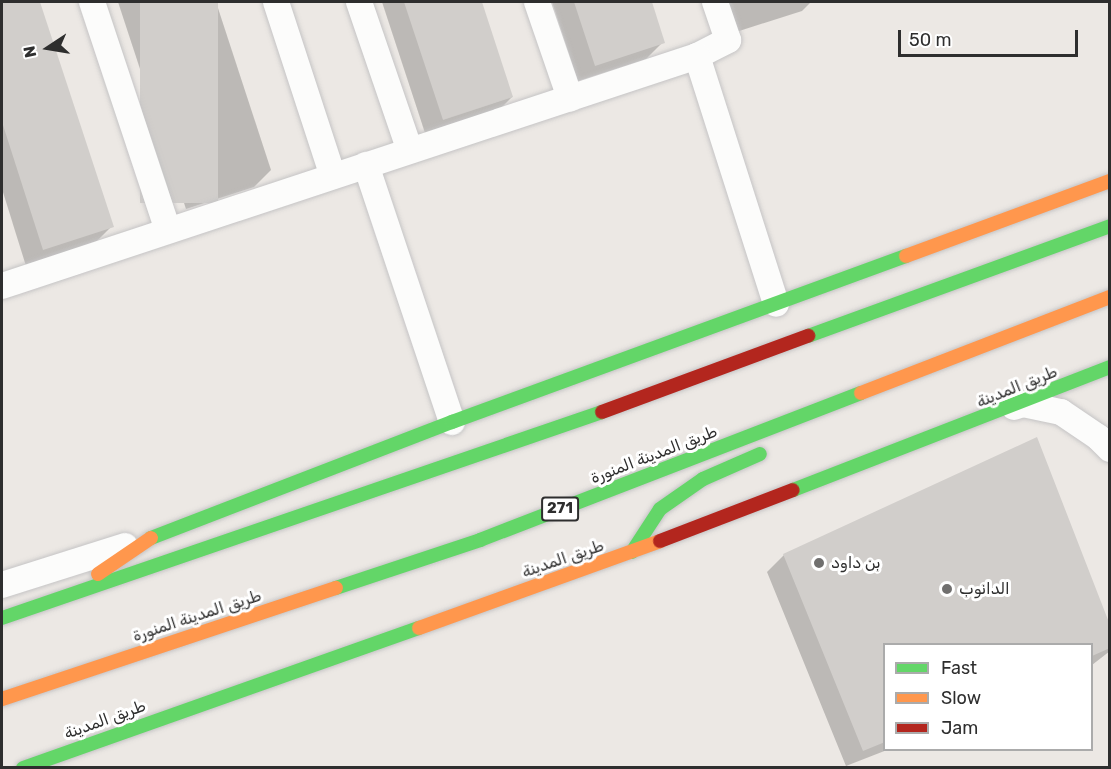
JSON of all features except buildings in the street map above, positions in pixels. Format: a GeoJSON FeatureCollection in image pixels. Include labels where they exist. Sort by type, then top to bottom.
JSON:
{"type":"FeatureCollection","features":[{"type":"Feature","properties":{"kind":"main road"},"geometry":{"type":"LineString","coordinates":[[64,597],[151,538],[452,422],[1110,182]]}},
{"type":"Feature","properties":{"kind":"main road"},"geometry":{"type":"LineString","coordinates":[[2,618],[467,461],[1110,226]]}},
{"type":"Feature","properties":{"kind":"main road","name":"طريق المدينة المنورة"},"geometry":{"type":"LineString","coordinates":[[2,699],[480,540],[1110,297]]}},
{"type":"Feature","properties":{"kind":"main road","name":"طريق المدينة"},"geometry":{"type":"LineString","coordinates":[[23,768],[632,552],[954,430],[1110,367]]}},
{"type":"Feature","properties":{"kind":"main road"},"geometry":{"type":"LineString","coordinates":[[816,425],[842,400]]}},
{"type":"Feature","properties":{"kind":"main road"},"geometry":{"type":"LineString","coordinates":[[632,552],[660,509],[703,480],[775,448]]}},
{"type":"Feature","properties":{"kind":"street"},"geometry":{"type":"LineString","coordinates":[[92,2],[168,230]]}},
{"type":"Feature","properties":{"kind":"street"},"geometry":{"type":"LineString","coordinates":[[276,2],[333,176]]}},
{"type":"Feature","properties":{"kind":"street"},"geometry":{"type":"LineString","coordinates":[[359,2],[410,151]]}},
{"type":"Feature","properties":{"kind":"street"},"geometry":{"type":"LineString","coordinates":[[537,2],[570,98]]}},
{"type":"Feature","properties":{"kind":"street"},"geometry":{"type":"LineString","coordinates":[[3,281],[168,230],[697,56],[728,40],[715,2]]}},
{"type":"Feature","properties":{"kind":"street"},"geometry":{"type":"LineString","coordinates":[[697,56],[776,304]]}},
{"type":"Feature","properties":{"kind":"street"},"geometry":{"type":"LineString","coordinates":[[366,165],[452,422]]}},
{"type":"Feature","properties":{"kind":"street"},"geometry":{"type":"LineString","coordinates":[[954,430],[1023,404],[1061,412],[1098,437],[1110,449]]}},
{"type":"Feature","properties":{"kind":"street"},"geometry":{"type":"LineString","coordinates":[[2,585],[151,538]]}},
{"type":"Feature","properties":{"kind":"traffic: fast"},"geometry":{"type":"LineString","coordinates":[[808,336],[1110,226]]}},
{"type":"Feature","properties":{"kind":"traffic: fast"},"geometry":{"type":"LineString","coordinates":[[151,538],[452,422],[906,256]]}},
{"type":"Feature","properties":{"kind":"traffic: fast"},"geometry":{"type":"LineString","coordinates":[[793,490],[1110,367]]}},
{"type":"Feature","properties":{"kind":"traffic: fast"},"geometry":{"type":"LineString","coordinates":[[336,588],[480,540],[861,393]]}},
{"type":"Feature","properties":{"kind":"traffic: fast"},"geometry":{"type":"LineString","coordinates":[[2,618],[602,412]]}},
{"type":"Feature","properties":{"kind":"traffic: fast"},"geometry":{"type":"LineString","coordinates":[[632,552],[660,509],[703,479],[760,454]]}},
{"type":"Feature","properties":{"kind":"traffic: fast"},"geometry":{"type":"LineString","coordinates":[[23,768],[419,628]]}},
{"type":"Feature","properties":{"kind":"traffic: slow"},"geometry":{"type":"LineString","coordinates":[[906,256],[1110,181]]}},
{"type":"Feature","properties":{"kind":"traffic: slow"},"geometry":{"type":"LineString","coordinates":[[861,393],[1110,297]]}},
{"type":"Feature","properties":{"kind":"traffic: slow"},"geometry":{"type":"LineString","coordinates":[[98,574],[151,538]]}},
{"type":"Feature","properties":{"kind":"traffic: slow"},"geometry":{"type":"LineString","coordinates":[[419,628],[660,541]]}},
{"type":"Feature","properties":{"kind":"traffic: slow"},"geometry":{"type":"LineString","coordinates":[[2,699],[336,588]]}},
{"type":"Feature","properties":{"kind":"traffic: jam"},"geometry":{"type":"LineString","coordinates":[[602,412],[808,336]]}},
{"type":"Feature","properties":{"kind":"traffic: jam"},"geometry":{"type":"LineString","coordinates":[[660,541],[793,490]]}},
{"type":"Feature","properties":{"kind":"place","name":"بن داود"},"geometry":{"type":"Point","coordinates":[819,563]}},
{"type":"Feature","properties":{"kind":"place","name":"الدانوب"},"geometry":{"type":"Point","coordinates":[947,589]}}]}
